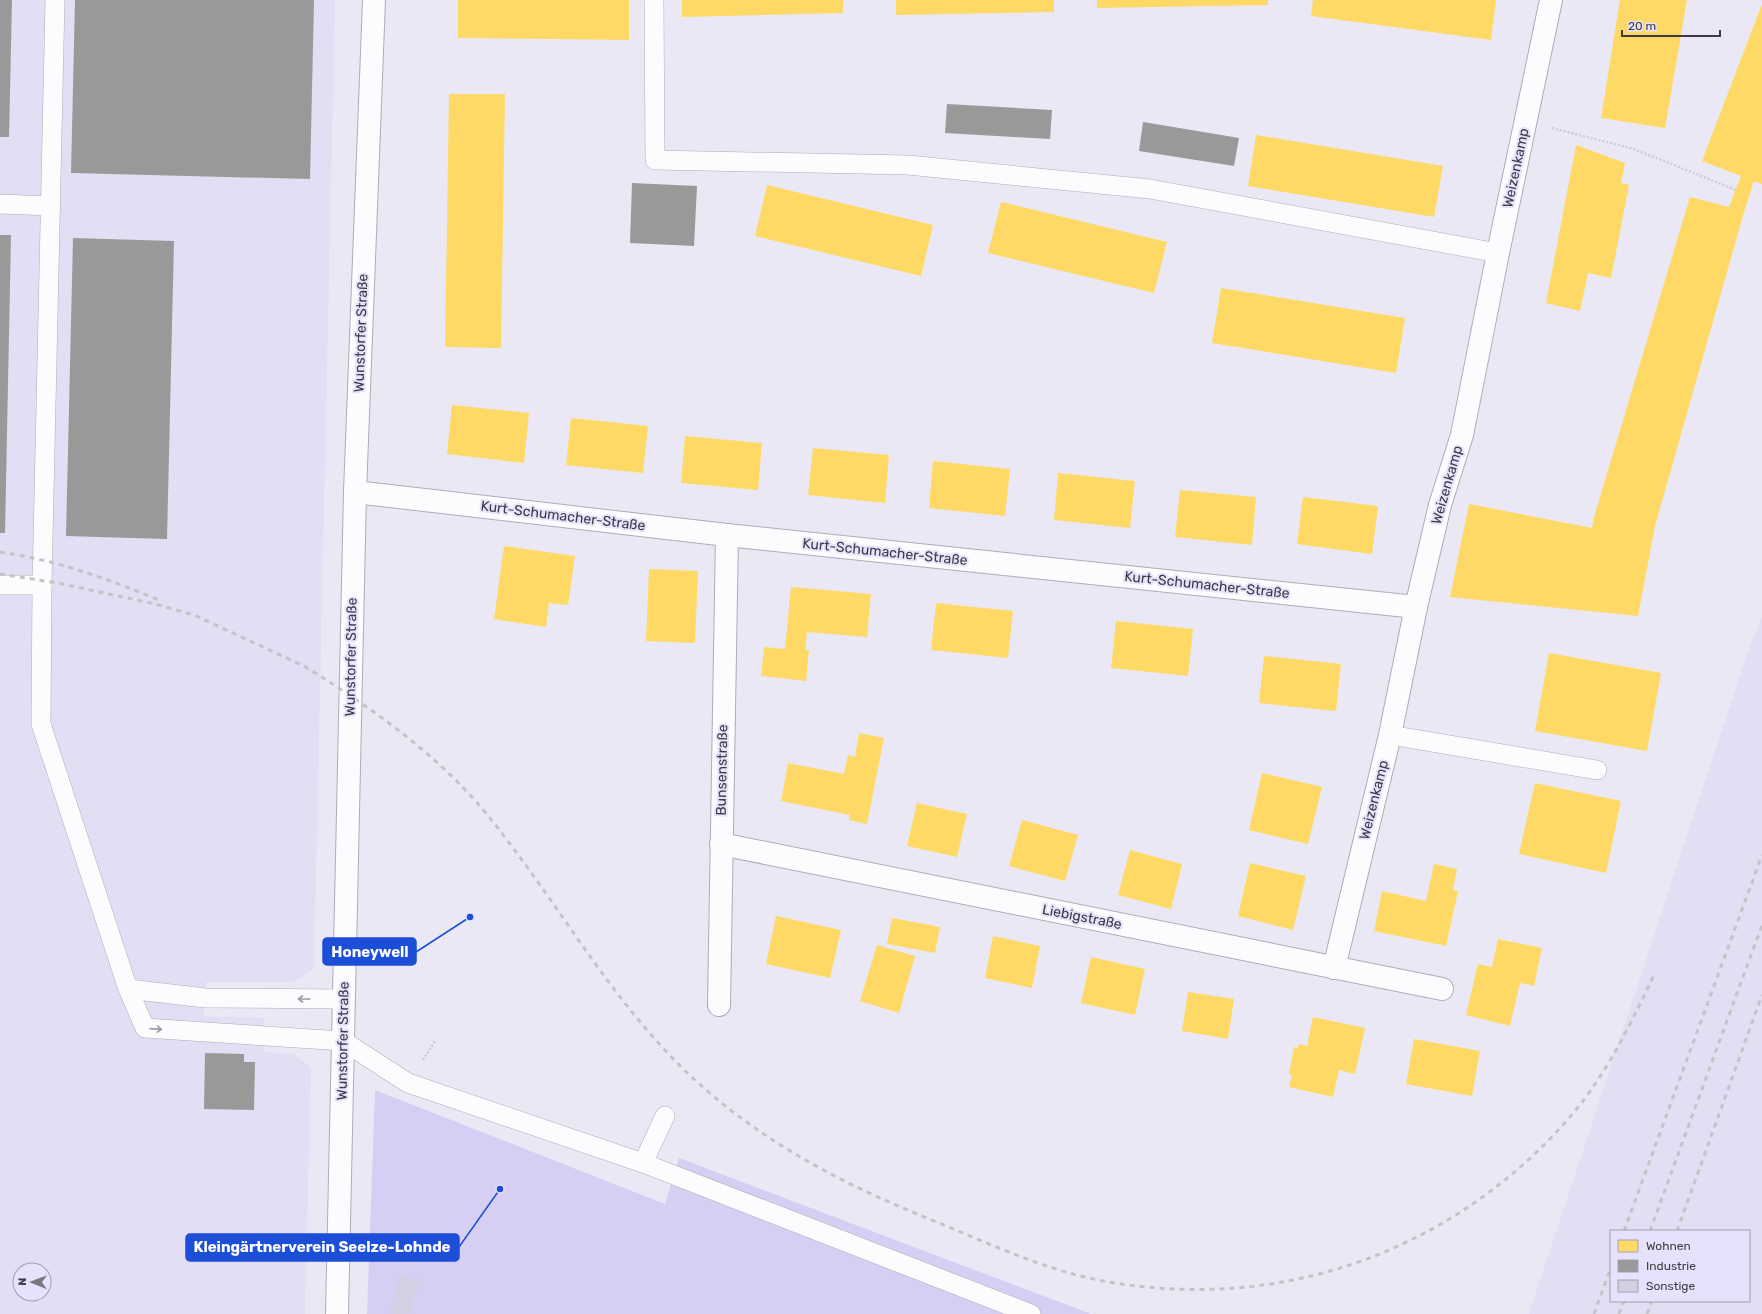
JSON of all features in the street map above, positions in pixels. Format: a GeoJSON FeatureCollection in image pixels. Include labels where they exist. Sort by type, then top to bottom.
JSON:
{"type":"FeatureCollection","features":[{"type":"Feature","properties":{"kind":"street","name":"Wunstorfer Straße"},"geometry":{"type":"LineString","coordinates":[[337,1314],[355,492],[374,0]]}},
{"type":"Feature","properties":{"kind":"street","name":"Weizenkamp"},"geometry":{"type":"LineString","coordinates":[[1334,968],[1390,735],[1416,607],[1440,505],[1462,435],[1498,253],[1552,0]]}},
{"type":"Feature","properties":{"kind":"street","name":"Kurt-Schumacher-Straße"},"geometry":{"type":"LineString","coordinates":[[355,492],[726,535],[1416,607]]}},
{"type":"Feature","properties":{"kind":"street","name":"Bunsenstraße"},"geometry":{"type":"LineString","coordinates":[[719,1005],[726,535]]}},
{"type":"Feature","properties":{"kind":"street","name":"Liebigstraße"},"geometry":{"type":"LineString","coordinates":[[721,844],[1442,989]]}},
{"type":"Feature","properties":{"kind":"lane"},"geometry":{"type":"LineString","coordinates":[[55,0],[40,724],[128,989],[146,1028],[343,1041],[408,1083],[643,1163],[1031,1314]]}},
{"type":"Feature","properties":{"kind":"lane"},"geometry":{"type":"LineString","coordinates":[[654,0],[655,160],[908,165],[1150,189],[1498,253]]}},
{"type":"Feature","properties":{"kind":"lane"},"geometry":{"type":"LineString","coordinates":[[0,204],[51,206]]}},
{"type":"Feature","properties":{"kind":"lane"},"geometry":{"type":"LineString","coordinates":[[0,585],[42,585]]}},
{"type":"Feature","properties":{"kind":"lane"},"geometry":{"type":"LineString","coordinates":[[1390,735],[1598,770]]}},
{"type":"Feature","properties":{"kind":"lane"},"geometry":{"type":"LineString","coordinates":[[128,989],[205,998],[343,999]]}},
{"type":"Feature","properties":{"kind":"lane"},"geometry":{"type":"LineString","coordinates":[[643,1163],[665,1116]]}},
{"type":"Feature","properties":{"kind":"path"},"geometry":{"type":"LineString","coordinates":[[1526,121],[1634,149],[1736,190]]}},
{"type":"Feature","properties":{"kind":"shaded area"},"geometry":{"type":"Polygon","coordinates":[[[0,0],[335,0],[314,968],[303,977],[292,982],[206,982],[204,1016],[264,1018],[264,1052],[294,1054],[311,1068],[305,1314],[0,1314],[0,0]]]}},
{"type":"Feature","properties":{"kind":"shaded area"},"geometry":{"type":"Polygon","coordinates":[[[1762,617],[1762,1314],[1529,1314],[1748,651],[1762,617]]]}},
{"type":"Feature","properties":{"kind":"shaded area"},"geometry":{"type":"Polygon","coordinates":[[[375,1090],[665,1204],[679,1158],[1091,1314],[367,1314],[375,1090]]]}},
{"type":"Feature","properties":{"kind":"building: Wohnen"},"geometry":{"type":"Polygon","coordinates":[[[458,0],[629,0],[629,40],[458,38],[458,0]]]}},
{"type":"Feature","properties":{"kind":"building: Wohnen"},"geometry":{"type":"Polygon","coordinates":[[[682,0],[843,0],[843,13],[682,17],[682,0]]]}},
{"type":"Feature","properties":{"kind":"building: Wohnen"},"geometry":{"type":"Polygon","coordinates":[[[896,0],[1054,0],[1054,12],[896,15],[896,0]]]}},
{"type":"Feature","properties":{"kind":"building: Wohnen"},"geometry":{"type":"Polygon","coordinates":[[[1097,0],[1268,0],[1268,5],[1097,8],[1097,0]]]}},
{"type":"Feature","properties":{"kind":"building: Wohnen"},"geometry":{"type":"Polygon","coordinates":[[[1313,0],[1496,0],[1491,40],[1311,16],[1313,0]]]}},
{"type":"Feature","properties":{"kind":"building: Wohnen"},"geometry":{"type":"Polygon","coordinates":[[[1620,0],[1687,0],[1665,128],[1601,118],[1620,0]]]}},
{"type":"Feature","properties":{"kind":"building: Wohnen"},"geometry":{"type":"Polygon","coordinates":[[[1762,4],[1762,184],[1754,181],[1744,212],[1655,526],[1638,616],[1450,597],[1469,504],[1592,528],[1594,517],[1690,197],[1729,207],[1741,176],[1702,161],[1762,4]]]}},
{"type":"Feature","properties":{"kind":"building: Wohnen"},"geometry":{"type":"Polygon","coordinates":[[[449,94],[505,94],[501,348],[445,347],[449,94]]]}},
{"type":"Feature","properties":{"kind":"building: Wohnen"},"geometry":{"type":"Polygon","coordinates":[[[1256,135],[1443,166],[1434,217],[1248,186],[1256,135]]]}},
{"type":"Feature","properties":{"kind":"building: Wohnen"},"geometry":{"type":"Polygon","coordinates":[[[1576,145],[1625,163],[1621,183],[1629,185],[1611,278],[1588,273],[1580,311],[1546,303],[1576,145]]]}},
{"type":"Feature","properties":{"kind":"building: Wohnen"},"geometry":{"type":"Polygon","coordinates":[[[767,185],[933,225],[921,276],[755,236],[767,185]]]}},
{"type":"Feature","properties":{"kind":"building: Wohnen"},"geometry":{"type":"Polygon","coordinates":[[[1001,202],[1167,242],[1154,293],[988,253],[1001,202]]]}},
{"type":"Feature","properties":{"kind":"building: Wohnen"},"geometry":{"type":"Polygon","coordinates":[[[1221,288],[1405,318],[1396,373],[1212,343],[1221,288]]]}},
{"type":"Feature","properties":{"kind":"building: Wohnen"},"geometry":{"type":"Polygon","coordinates":[[[452,405],[529,413],[524,463],[447,454],[452,405]]]}},
{"type":"Feature","properties":{"kind":"building: Wohnen"},"geometry":{"type":"Polygon","coordinates":[[[571,418],[648,426],[643,473],[566,465],[571,418]]]}},
{"type":"Feature","properties":{"kind":"building: Wohnen"},"geometry":{"type":"Polygon","coordinates":[[[685,436],[762,443],[758,490],[681,483],[685,436]]]}},
{"type":"Feature","properties":{"kind":"building: Wohnen"},"geometry":{"type":"Polygon","coordinates":[[[813,448],[889,455],[885,503],[808,495],[813,448]]]}},
{"type":"Feature","properties":{"kind":"building: Wohnen"},"geometry":{"type":"Polygon","coordinates":[[[933,461],[1010,469],[1005,516],[929,508],[933,461]]]}},
{"type":"Feature","properties":{"kind":"building: Wohnen"},"geometry":{"type":"Polygon","coordinates":[[[1058,473],[1135,481],[1130,528],[1054,520],[1058,473]]]}},
{"type":"Feature","properties":{"kind":"building: Wohnen"},"geometry":{"type":"Polygon","coordinates":[[[1180,490],[1256,497],[1252,545],[1175,537],[1180,490]]]}},
{"type":"Feature","properties":{"kind":"building: Wohnen"},"geometry":{"type":"Polygon","coordinates":[[[1303,497],[1378,506],[1372,554],[1297,544],[1303,497]]]}},
{"type":"Feature","properties":{"kind":"building: Wohnen"},"geometry":{"type":"Polygon","coordinates":[[[504,546],[575,556],[568,605],[549,603],[546,627],[494,619],[504,546]]]}},
{"type":"Feature","properties":{"kind":"building: Wohnen"},"geometry":{"type":"Polygon","coordinates":[[[649,569],[698,571],[695,643],[646,641],[649,569]]]}},
{"type":"Feature","properties":{"kind":"building: Wohnen"},"geometry":{"type":"Polygon","coordinates":[[[791,587],[871,594],[867,637],[807,632],[805,650],[809,650],[806,681],[761,676],[764,647],[785,649],[791,587]]]}},
{"type":"Feature","properties":{"kind":"building: Wohnen"},"geometry":{"type":"Polygon","coordinates":[[[936,603],[1013,611],[1008,658],[931,650],[936,603]]]}},
{"type":"Feature","properties":{"kind":"building: Wohnen"},"geometry":{"type":"Polygon","coordinates":[[[1116,621],[1193,629],[1188,676],[1111,668],[1116,621]]]}},
{"type":"Feature","properties":{"kind":"building: Wohnen"},"geometry":{"type":"Polygon","coordinates":[[[1549,653],[1661,673],[1647,751],[1535,731],[1549,653]]]}},
{"type":"Feature","properties":{"kind":"building: Wohnen"},"geometry":{"type":"Polygon","coordinates":[[[1264,656],[1341,664],[1336,711],[1259,703],[1264,656]]]}},
{"type":"Feature","properties":{"kind":"building: Wohnen"},"geometry":{"type":"Polygon","coordinates":[[[859,733],[884,738],[867,824],[849,820],[850,815],[781,801],[788,763],[844,774],[848,755],[855,757],[859,733]]]}},
{"type":"Feature","properties":{"kind":"building: Wohnen"},"geometry":{"type":"Polygon","coordinates":[[[1262,773],[1322,787],[1308,844],[1249,830],[1262,773]]]}},
{"type":"Feature","properties":{"kind":"building: Wohnen"},"geometry":{"type":"Polygon","coordinates":[[[1535,783],[1621,801],[1606,873],[1519,854],[1535,783]]]}},
{"type":"Feature","properties":{"kind":"building: Wohnen"},"geometry":{"type":"Polygon","coordinates":[[[917,803],[967,814],[957,857],[907,846],[917,803]]]}},
{"type":"Feature","properties":{"kind":"building: Wohnen"},"geometry":{"type":"Polygon","coordinates":[[[1022,820],[1078,835],[1065,881],[1009,866],[1022,820]]]}},
{"type":"Feature","properties":{"kind":"building: Wohnen"},"geometry":{"type":"Polygon","coordinates":[[[1130,850],[1182,864],[1171,909],[1118,895],[1130,850]]]}},
{"type":"Feature","properties":{"kind":"building: Wohnen"},"geometry":{"type":"Polygon","coordinates":[[[1250,863],[1306,876],[1293,930],[1238,916],[1250,863]]]}},
{"type":"Feature","properties":{"kind":"building: Wohnen"},"geometry":{"type":"Polygon","coordinates":[[[1434,864],[1457,869],[1453,890],[1458,891],[1446,946],[1374,931],[1382,891],[1426,901],[1434,864]]]}},
{"type":"Feature","properties":{"kind":"building: Wohnen"},"geometry":{"type":"Polygon","coordinates":[[[776,916],[841,930],[830,978],[766,964],[776,916]]]}},
{"type":"Feature","properties":{"kind":"building: Wohnen"},"geometry":{"type":"Polygon","coordinates":[[[892,918],[940,927],[935,953],[887,944],[892,918]]]}},
{"type":"Feature","properties":{"kind":"building: Wohnen"},"geometry":{"type":"Polygon","coordinates":[[[993,936],[1040,946],[1032,988],[985,978],[993,936]]]}},
{"type":"Feature","properties":{"kind":"building: Wohnen"},"geometry":{"type":"Polygon","coordinates":[[[1498,939],[1542,948],[1534,986],[1520,983],[1510,1026],[1466,1015],[1478,964],[1492,967],[1498,939]]]}},
{"type":"Feature","properties":{"kind":"building: Wohnen"},"geometry":{"type":"Polygon","coordinates":[[[877,945],[915,956],[899,1013],[860,1001],[877,945]]]}},
{"type":"Feature","properties":{"kind":"building: Wohnen"},"geometry":{"type":"Polygon","coordinates":[[[1091,957],[1145,969],[1135,1015],[1081,1003],[1091,957]]]}},
{"type":"Feature","properties":{"kind":"building: Wohnen"},"geometry":{"type":"Polygon","coordinates":[[[1188,992],[1234,999],[1228,1039],[1182,1031],[1188,992]]]}},
{"type":"Feature","properties":{"kind":"building: Wohnen"},"geometry":{"type":"Polygon","coordinates":[[[1313,1017],[1365,1028],[1355,1074],[1339,1070],[1333,1097],[1289,1087],[1292,1075],[1289,1074],[1294,1047],[1298,1048],[1299,1044],[1307,1046],[1313,1017]]]}},
{"type":"Feature","properties":{"kind":"building: Wohnen"},"geometry":{"type":"Polygon","coordinates":[[[1414,1039],[1480,1051],[1472,1096],[1406,1084],[1414,1039]]]}},
{"type":"Feature","properties":{"kind":"building: Industrie"},"geometry":{"type":"Polygon","coordinates":[[[0,0],[12,0],[9,137],[0,137],[0,0]]]}},
{"type":"Feature","properties":{"kind":"building: Industrie"},"geometry":{"type":"Polygon","coordinates":[[[75,0],[314,0],[310,179],[71,173],[75,0]]]}},
{"type":"Feature","properties":{"kind":"building: Industrie"},"geometry":{"type":"Polygon","coordinates":[[[947,104],[1052,110],[1050,139],[945,133],[947,104]]]}},
{"type":"Feature","properties":{"kind":"building: Industrie"},"geometry":{"type":"Polygon","coordinates":[[[1143,122],[1239,138],[1234,166],[1139,151],[1143,122]]]}},
{"type":"Feature","properties":{"kind":"building: Industrie"},"geometry":{"type":"Polygon","coordinates":[[[632,183],[697,186],[694,246],[630,243],[632,183]]]}},
{"type":"Feature","properties":{"kind":"building: Industrie"},"geometry":{"type":"Polygon","coordinates":[[[0,235],[11,235],[5,533],[0,533],[0,235]]]}},
{"type":"Feature","properties":{"kind":"building: Industrie"},"geometry":{"type":"Polygon","coordinates":[[[73,238],[174,241],[167,539],[66,536],[73,238]]]}},
{"type":"Feature","properties":{"kind":"building: Industrie"},"geometry":{"type":"Polygon","coordinates":[[[205,1053],[244,1054],[244,1062],[255,1062],[254,1110],[204,1109],[205,1053]]]}},
{"type":"Feature","properties":{"kind":"building: Sonstige"},"geometry":{"type":"Polygon","coordinates":[[[400,1275],[419,1280],[410,1314],[390,1314],[400,1275]]]}},
{"type":"Feature","properties":{"kind":"railway"},"geometry":{"type":"LineString","coordinates":[[0,552],[41,560],[82,571],[161,601]]}},
{"type":"Feature","properties":{"kind":"railway"},"geometry":{"type":"LineString","coordinates":[[0,574],[58,583],[155,604],[194,615],[304,666],[353,697],[423,750],[466,790],[512,847],[589,955],[643,1026],[705,1089],[732,1111],[789,1150],[848,1183],[880,1198],[911,1212],[1049,1267],[1093,1279],[1115,1283],[1164,1288],[1213,1289],[1261,1285],[1308,1277],[1355,1263],[1399,1245],[1443,1223],[1484,1196],[1511,1175],[1537,1152],[1561,1127],[1583,1101],[1604,1070],[1631,1022],[1655,973]]}},
{"type":"Feature","properties":{"kind":"railway"},"geometry":{"type":"LineString","coordinates":[[1624,1230],[1762,855]]}},
{"type":"Feature","properties":{"kind":"railway"},"geometry":{"type":"LineString","coordinates":[[1650,1230],[1762,925]]}},
{"type":"Feature","properties":{"kind":"railway"},"geometry":{"type":"LineString","coordinates":[[1677,1230],[1762,995]]}},
{"type":"Feature","properties":{"kind":"railway"},"geometry":{"type":"LineString","coordinates":[[1594,1314],[1610,1270]]}},
{"type":"Feature","properties":{"kind":"railway"},"geometry":{"type":"LineString","coordinates":[[1619,1314],[1624,1302]]}},
{"type":"Feature","properties":{"kind":"railway"},"geometry":{"type":"LineString","coordinates":[[1647,1314],[1652,1302]]}},
{"type":"Feature","properties":{"kind":"place","name":"Honeywell"},"geometry":{"type":"Point","coordinates":[470,917]}},
{"type":"Feature","properties":{"kind":"place","name":"Kleingärtnerverein Seelze-Lohnde"},"geometry":{"type":"Point","coordinates":[500,1189]}}]}
